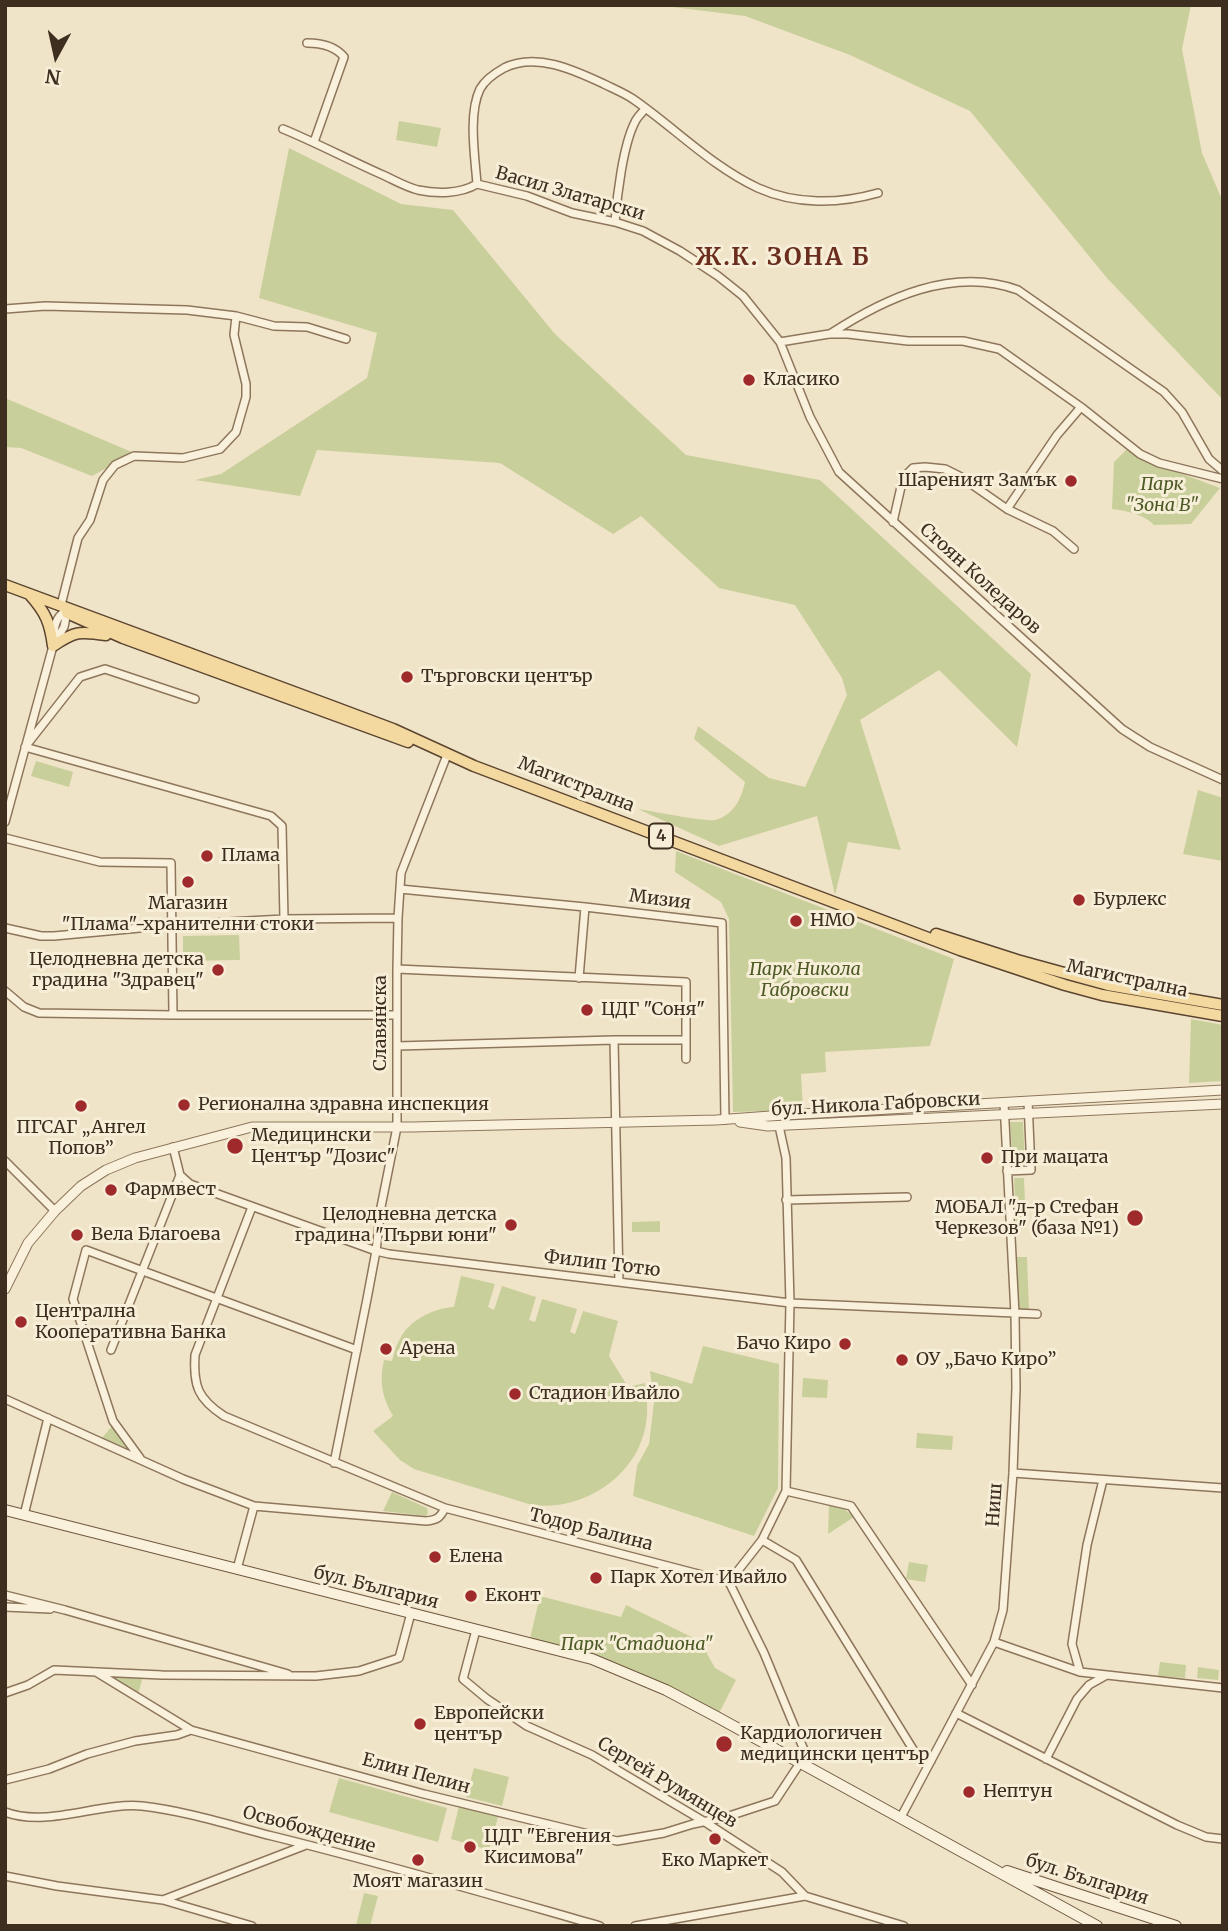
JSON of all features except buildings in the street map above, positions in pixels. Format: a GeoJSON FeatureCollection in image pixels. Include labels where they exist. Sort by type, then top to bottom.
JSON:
{"type":"FeatureCollection","features":[{"type":"Feature","properties":{"kind":"main road","name":"Магистрална"},"geometry":{"type":"LineString","coordinates":[[5,585],[66,610],[355,714],[447,755],[960,950],[1102,995],[1223,1016]]}},
{"type":"Feature","properties":{"kind":"main road"},"geometry":{"type":"LineString","coordinates":[[24,593],[48,621],[53,646],[76,633],[123,638]]}},
{"type":"Feature","properties":{"kind":"main road","name":"Магистрална"},"geometry":{"type":"LineString","coordinates":[[66,610],[123,638],[399,740],[432,748]]}},
{"type":"Feature","properties":{"kind":"main road","name":"Магистрална"},"geometry":{"type":"LineString","coordinates":[[867,913],[1073,976],[1108,985],[1223,1005]]}},
{"type":"Feature","properties":{"kind":"main road","name":"бул. България"},"geometry":{"type":"LineString","coordinates":[[5,1510],[592,1659],[666,1690],[1097,1926]]}},
{"type":"Feature","properties":{"kind":"main road","name":"бул. България"},"geometry":{"type":"LineString","coordinates":[[987,1864],[1174,1925]]}},
{"type":"Feature","properties":{"kind":"main road"},"geometry":{"type":"LineString","coordinates":[[1152,1926],[1174,1925]]}},
{"type":"Feature","properties":{"kind":"street"},"geometry":{"type":"LineString","coordinates":[[307,43],[320,43],[338,51],[344,57],[314,142]]}},
{"type":"Feature","properties":{"kind":"street"},"geometry":{"type":"LineString","coordinates":[[477,184],[473,117],[480,89],[493,73],[513,63],[534,62],[553,63],[590,77],[632,98],[729,172],[759,188],[790,198],[828,202],[878,193]]}},
{"type":"Feature","properties":{"kind":"street"},"geometry":{"type":"LineString","coordinates":[[615,222],[617,196],[630,135],[636,120],[645,109]]}},
{"type":"Feature","properties":{"kind":"street","name":"Васил Златарски"},"geometry":{"type":"LineString","coordinates":[[283,129],[416,190],[446,193],[477,184],[527,196],[572,213],[615,222],[643,232],[718,276],[743,296],[780,342]]}},
{"type":"Feature","properties":{"kind":"street"},"geometry":{"type":"LineString","coordinates":[[829,334],[859,315],[904,295],[946,283],[973,280],[1000,284],[1014,289],[1164,392],[1182,412],[1209,459],[1223,471]]}},
{"type":"Feature","properties":{"kind":"street"},"geometry":{"type":"LineString","coordinates":[[5,309],[45,306],[187,310],[236,316],[274,326],[307,327],[346,339]]}},
{"type":"Feature","properties":{"kind":"street"},"geometry":{"type":"LineString","coordinates":[[5,822],[53,646],[64,628],[79,538],[90,520],[103,480],[116,465],[134,456],[183,458],[220,449],[236,432],[246,397],[246,384],[234,335],[236,316]]}},
{"type":"Feature","properties":{"kind":"street"},"geometry":{"type":"LineString","coordinates":[[780,342],[829,334],[848,334],[908,341],[963,341],[999,349],[1148,458],[1223,479]]}},
{"type":"Feature","properties":{"kind":"street","name":"Стоян Коледаров"},"geometry":{"type":"LineString","coordinates":[[780,342],[810,417],[839,472],[1134,738],[1165,755],[1223,780]]}},
{"type":"Feature","properties":{"kind":"street"},"geometry":{"type":"LineString","coordinates":[[1007,509],[1051,443],[1081,407]]}},
{"type":"Feature","properties":{"kind":"street"},"geometry":{"type":"LineString","coordinates":[[893,522],[903,478],[913,468],[945,469],[1007,509],[1053,531],[1074,549]]}},
{"type":"Feature","properties":{"kind":"street"},"geometry":{"type":"LineString","coordinates":[[25,747],[79,677],[105,669],[195,699]]}},
{"type":"Feature","properties":{"kind":"street"},"geometry":{"type":"LineString","coordinates":[[25,747],[271,816],[282,826],[284,919]]}},
{"type":"Feature","properties":{"kind":"street","name":"Славянска"},"geometry":{"type":"LineString","coordinates":[[334,1463],[376,1251],[381,1208],[397,1127],[397,918],[404,861],[447,755]]}},
{"type":"Feature","properties":{"kind":"street"},"geometry":{"type":"LineString","coordinates":[[5,838],[100,862],[171,863],[173,1015]]}},
{"type":"Feature","properties":{"kind":"street","name":"Мизия"},"geometry":{"type":"LineString","coordinates":[[400,889],[722,923],[725,1120]]}},
{"type":"Feature","properties":{"kind":"street"},"geometry":{"type":"LineString","coordinates":[[579,978],[585,907]]}},
{"type":"Feature","properties":{"kind":"street"},"geometry":{"type":"LineString","coordinates":[[5,928],[54,936],[172,925],[284,919],[397,918]]}},
{"type":"Feature","properties":{"kind":"street"},"geometry":{"type":"LineString","coordinates":[[397,969],[686,982],[686,1059]]}},
{"type":"Feature","properties":{"kind":"street"},"geometry":{"type":"LineString","coordinates":[[5,991],[23,1007],[39,1013],[396,1015]]}},
{"type":"Feature","properties":{"kind":"street"},"geometry":{"type":"LineString","coordinates":[[614,1040],[619,1282]]}},
{"type":"Feature","properties":{"kind":"street"},"geometry":{"type":"LineString","coordinates":[[397,1046],[686,1040]]}},
{"type":"Feature","properties":{"kind":"street","name":"бул. Никола Габровски"},"geometry":{"type":"LineString","coordinates":[[5,1289],[29,1244],[55,1211],[81,1186],[106,1170],[135,1158],[252,1127],[397,1127],[725,1120],[1223,1090]]}},
{"type":"Feature","properties":{"kind":"street"},"geometry":{"type":"LineString","coordinates":[[1007,1171],[1031,1170],[1028,1101]]}},
{"type":"Feature","properties":{"kind":"street","name":"Ниш"},"geometry":{"type":"LineString","coordinates":[[901,1818],[994,1642],[1003,1610],[1016,1388],[1015,1314],[1004,1103]]}},
{"type":"Feature","properties":{"kind":"street","name":"бул. Никола Габровски"},"geometry":{"type":"LineString","coordinates":[[725,1120],[779,1126],[1223,1104]]}},
{"type":"Feature","properties":{"kind":"street"},"geometry":{"type":"LineString","coordinates":[[779,1126],[786,1158],[790,1303],[786,1491],[762,1540],[729,1581],[764,1653],[797,1731],[804,1750],[800,1762]]}},
{"type":"Feature","properties":{"kind":"street"},"geometry":{"type":"LineString","coordinates":[[111,1350],[180,1175],[173,1147]]}},
{"type":"Feature","properties":{"kind":"street"},"geometry":{"type":"LineString","coordinates":[[5,1161],[55,1211]]}},
{"type":"Feature","properties":{"kind":"street","name":"Филип Тотю"},"geometry":{"type":"LineString","coordinates":[[180,1175],[190,1185],[376,1251],[790,1303],[1037,1314]]}},
{"type":"Feature","properties":{"kind":"street"},"geometry":{"type":"LineString","coordinates":[[786,1200],[907,1197]]}},
{"type":"Feature","properties":{"kind":"street","name":"Тодор Балина"},"geometry":{"type":"LineString","coordinates":[[252,1207],[195,1355],[196,1380],[202,1398],[209,1406],[225,1416],[445,1508],[729,1581]]}},
{"type":"Feature","properties":{"kind":"street"},"geometry":{"type":"LineString","coordinates":[[141,1459],[113,1421],[73,1299],[86,1250],[357,1350]]}},
{"type":"Feature","properties":{"kind":"street"},"geometry":{"type":"LineString","coordinates":[[5,1399],[183,1479],[254,1506],[426,1521],[436,1520],[445,1508]]}},
{"type":"Feature","properties":{"kind":"street"},"geometry":{"type":"LineString","coordinates":[[24,1515],[48,1418]]}},
{"type":"Feature","properties":{"kind":"street"},"geometry":{"type":"LineString","coordinates":[[1013,1474],[1223,1488]]}},
{"type":"Feature","properties":{"kind":"street"},"geometry":{"type":"LineString","coordinates":[[1080,1672],[1072,1644],[1087,1545],[1103,1480]]}},
{"type":"Feature","properties":{"kind":"street"},"geometry":{"type":"LineString","coordinates":[[786,1491],[851,1506],[972,1685]]}},
{"type":"Feature","properties":{"kind":"street"},"geometry":{"type":"LineString","coordinates":[[237,1569],[254,1506]]}},
{"type":"Feature","properties":{"kind":"street"},"geometry":{"type":"LineString","coordinates":[[762,1540],[796,1560],[914,1751],[931,1761]]}},
{"type":"Feature","properties":{"kind":"street"},"geometry":{"type":"LineString","coordinates":[[5,1595],[298,1677]]}},
{"type":"Feature","properties":{"kind":"street"},"geometry":{"type":"LineString","coordinates":[[5,1607],[65,1610]]}},
{"type":"Feature","properties":{"kind":"street"},"geometry":{"type":"LineString","coordinates":[[5,1693],[28,1685],[54,1670],[298,1677],[359,1671],[399,1658],[411,1613]]}},
{"type":"Feature","properties":{"kind":"street","name":"Сергей Румянцев"},"geometry":{"type":"LineString","coordinates":[[476,1630],[463,1679],[527,1727],[592,1755],[705,1822],[782,1872],[805,1896],[904,1926]]}},
{"type":"Feature","properties":{"kind":"street"},"geometry":{"type":"LineString","coordinates":[[994,1642],[1080,1672],[1223,1688]]}},
{"type":"Feature","properties":{"kind":"street"},"geometry":{"type":"LineString","coordinates":[[96,1672],[191,1730]]}},
{"type":"Feature","properties":{"kind":"street"},"geometry":{"type":"LineString","coordinates":[[1046,1759],[1077,1699],[1089,1685],[1105,1676]]}},
{"type":"Feature","properties":{"kind":"street"},"geometry":{"type":"LineString","coordinates":[[956,1713],[1177,1825],[1223,1839]]}},
{"type":"Feature","properties":{"kind":"street","name":"Елин Пелин"},"geometry":{"type":"LineString","coordinates":[[5,1780],[49,1769],[87,1754],[135,1741],[177,1735],[191,1730],[424,1794],[617,1841],[664,1833],[775,1801],[800,1762]]}},
{"type":"Feature","properties":{"kind":"street","name":"Освобождение"},"geometry":{"type":"LineString","coordinates":[[5,1812],[29,1817],[140,1806],[180,1813],[308,1845],[600,1926]]}},
{"type":"Feature","properties":{"kind":"street"},"geometry":{"type":"LineString","coordinates":[[163,1900],[308,1845]]}},
{"type":"Feature","properties":{"kind":"street"},"geometry":{"type":"LineString","coordinates":[[5,1876],[163,1900],[252,1926]]}},
{"type":"Feature","properties":{"kind":"street"},"geometry":{"type":"LineString","coordinates":[[635,1926],[805,1896]]}},
{"type":"Feature","properties":{"kind":"green space"},"geometry":{"type":"Polygon","coordinates":[[[656,5],[1191,5],[1182,49],[1202,153],[1223,202],[1223,400],[1107,278],[970,111],[850,55],[745,16],[656,5]]]}},
{"type":"Feature","properties":{"kind":"green space"},"geometry":{"type":"Polygon","coordinates":[[[399,121],[441,128],[437,147],[396,140],[399,121]]]}},
{"type":"Feature","properties":{"kind":"green space"},"geometry":{"type":"Polygon","coordinates":[[[289,148],[401,204],[453,210],[555,334],[686,455],[820,480],[1031,674],[1017,747],[939,670],[860,720],[901,850],[848,842],[835,895],[817,816],[719,846],[638,809],[715,820],[722,818],[736,806],[745,782],[694,739],[698,726],[769,778],[805,787],[847,695],[842,678],[795,605],[719,588],[641,516],[613,534],[500,463],[317,450],[300,496],[195,480],[221,474],[367,378],[377,333],[259,298],[289,148]]]}},
{"type":"Feature","properties":{"kind":"green space"},"geometry":{"type":"Polygon","coordinates":[[[5,398],[134,453],[92,476],[21,448],[5,447],[5,398]]]}},
{"type":"Feature","properties":{"kind":"green space","name":"Парк \"Зона В\""},"geometry":{"type":"Polygon","coordinates":[[[1128,448],[1150,462],[1220,488],[1191,524],[1154,525],[1140,516],[1112,509],[1114,462],[1128,448]]]}},
{"type":"Feature","properties":{"kind":"green space"},"geometry":{"type":"Polygon","coordinates":[[[36,761],[73,772],[69,787],[31,776],[36,761]]]}},
{"type":"Feature","properties":{"kind":"green space"},"geometry":{"type":"Polygon","coordinates":[[[1198,790],[1223,798],[1223,861],[1183,854],[1198,790]]]}},
{"type":"Feature","properties":{"kind":"green space","name":"Парк Никола Габровски"},"geometry":{"type":"Polygon","coordinates":[[[676,851],[954,959],[930,1046],[825,1052],[826,1072],[801,1074],[803,1110],[733,1112],[729,919],[721,902],[675,872],[676,851]]]}},
{"type":"Feature","properties":{"kind":"green space"},"geometry":{"type":"Polygon","coordinates":[[[239,935],[240,960],[183,961],[183,936],[239,935]]]}},
{"type":"Feature","properties":{"kind":"green space"},"geometry":{"type":"Polygon","coordinates":[[[1191,1019],[1223,1025],[1223,1081],[1189,1083],[1191,1019]]]}},
{"type":"Feature","properties":{"kind":"green space"},"geometry":{"type":"Polygon","coordinates":[[[1010,1122],[1023,1122],[1025,1164],[1013,1165],[1010,1122]]]}},
{"type":"Feature","properties":{"kind":"green space"},"geometry":{"type":"Polygon","coordinates":[[[1014,1178],[1024,1178],[1026,1229],[1016,1229],[1014,1178]]]}},
{"type":"Feature","properties":{"kind":"green space"},"geometry":{"type":"Polygon","coordinates":[[[660,1221],[660,1232],[632,1232],[632,1222],[660,1221]]]}},
{"type":"Feature","properties":{"kind":"green space"},"geometry":{"type":"Polygon","coordinates":[[[1017,1257],[1027,1257],[1029,1310],[1019,1310],[1017,1257]]]}},
{"type":"Feature","properties":{"kind":"green space","name":"Стадион Ивайло"},"geometry":{"type":"Polygon","coordinates":[[[461,1276],[495,1284],[488,1307],[494,1310],[502,1286],[536,1297],[529,1320],[535,1322],[542,1299],[577,1309],[570,1332],[575,1334],[583,1311],[618,1321],[609,1356],[628,1387],[645,1383],[647,1413],[644,1435],[634,1457],[611,1482],[597,1492],[565,1504],[532,1505],[414,1469],[400,1460],[373,1431],[393,1416],[382,1389],[384,1360],[392,1361],[399,1341],[409,1326],[430,1313],[454,1307],[461,1276]]]}},
{"type":"Feature","properties":{"kind":"green space"},"geometry":{"type":"Polygon","coordinates":[[[703,1346],[779,1364],[778,1488],[754,1536],[633,1496],[637,1466],[649,1444],[654,1402],[650,1371],[692,1384],[703,1346]]]}},
{"type":"Feature","properties":{"kind":"green space"},"geometry":{"type":"Polygon","coordinates":[[[803,1378],[828,1380],[827,1398],[802,1397],[803,1378]]]}},
{"type":"Feature","properties":{"kind":"green space"},"geometry":{"type":"Polygon","coordinates":[[[113,1425],[128,1449],[102,1438],[113,1425]]]}},
{"type":"Feature","properties":{"kind":"green space"},"geometry":{"type":"Polygon","coordinates":[[[917,1433],[953,1436],[952,1450],[916,1448],[917,1433]]]}},
{"type":"Feature","properties":{"kind":"green space"},"geometry":{"type":"Polygon","coordinates":[[[392,1492],[427,1508],[428,1513],[426,1516],[383,1511],[392,1492]]]}},
{"type":"Feature","properties":{"kind":"green space"},"geometry":{"type":"Polygon","coordinates":[[[829,1504],[842,1507],[854,1517],[828,1534],[829,1504]]]}},
{"type":"Feature","properties":{"kind":"green space"},"geometry":{"type":"Polygon","coordinates":[[[909,1562],[928,1565],[925,1582],[906,1579],[909,1562]]]}},
{"type":"Feature","properties":{"kind":"green space","name":"Парк \"Стадиона\""},"geometry":{"type":"Polygon","coordinates":[[[540,1596],[621,1617],[626,1605],[700,1641],[715,1668],[736,1680],[717,1717],[592,1659],[529,1643],[540,1596]]]}},
{"type":"Feature","properties":{"kind":"green space"},"geometry":{"type":"Polygon","coordinates":[[[1160,1662],[1186,1665],[1185,1678],[1158,1676],[1160,1662]]]}},
{"type":"Feature","properties":{"kind":"green space"},"geometry":{"type":"Polygon","coordinates":[[[1198,1667],[1219,1670],[1218,1680],[1197,1678],[1198,1667]]]}},
{"type":"Feature","properties":{"kind":"green space"},"geometry":{"type":"Polygon","coordinates":[[[102,1674],[143,1676],[138,1695],[102,1674]]]}},
{"type":"Feature","properties":{"kind":"green space"},"geometry":{"type":"Polygon","coordinates":[[[474,1768],[509,1777],[502,1806],[466,1797],[474,1768]]]}},
{"type":"Feature","properties":{"kind":"green space"},"geometry":{"type":"Polygon","coordinates":[[[339,1778],[447,1808],[438,1842],[329,1812],[339,1778]]]}},
{"type":"Feature","properties":{"kind":"green space"},"geometry":{"type":"Polygon","coordinates":[[[459,1806],[498,1817],[489,1850],[451,1839],[459,1806]]]}},
{"type":"Feature","properties":{"kind":"green space"},"geometry":{"type":"Polygon","coordinates":[[[364,1893],[378,1896],[370,1926],[356,1926],[364,1893]]]}},
{"type":"Feature","properties":{"kind":"place","name":"Класико"},"geometry":{"type":"Point","coordinates":[749,380]}},
{"type":"Feature","properties":{"kind":"place","name":"Шареният Замък"},"geometry":{"type":"Point","coordinates":[1071,481]}},
{"type":"Feature","properties":{"kind":"place","name":"Търговски център"},"geometry":{"type":"Point","coordinates":[407,677]}},
{"type":"Feature","properties":{"kind":"place","name":"Плама"},"geometry":{"type":"Point","coordinates":[207,856]}},
{"type":"Feature","properties":{"kind":"place","name":"Магазин \"Плама\"-хранителни стоки"},"geometry":{"type":"Point","coordinates":[188,882]}},
{"type":"Feature","properties":{"kind":"place","name":"Бурлекс"},"geometry":{"type":"Point","coordinates":[1079,900]}},
{"type":"Feature","properties":{"kind":"place","name":"HMO"},"geometry":{"type":"Point","coordinates":[796,921]}},
{"type":"Feature","properties":{"kind":"place","name":"Целодневна детска градина \"Здравец\""},"geometry":{"type":"Point","coordinates":[218,970]}},
{"type":"Feature","properties":{"kind":"place","name":"ЦДГ \"Соня\""},"geometry":{"type":"Point","coordinates":[587,1010]}},
{"type":"Feature","properties":{"kind":"place","name":"Регионална здравна инспекция"},"geometry":{"type":"Point","coordinates":[184,1105]}},
{"type":"Feature","properties":{"kind":"place","name":"ПГСАГ „Ангел Попов”"},"geometry":{"type":"Point","coordinates":[81,1106]}},
{"type":"Feature","properties":{"kind":"place","name":"Медицински Център \"Дозис\""},"geometry":{"type":"Point","coordinates":[235,1146]}},
{"type":"Feature","properties":{"kind":"place","name":"При мацата"},"geometry":{"type":"Point","coordinates":[987,1158]}},
{"type":"Feature","properties":{"kind":"place","name":"Фармвест"},"geometry":{"type":"Point","coordinates":[111,1190]}},
{"type":"Feature","properties":{"kind":"place","name":"МОБАЛ \"д-р Стефан Черкезов\" (база №1)"},"geometry":{"type":"Point","coordinates":[1135,1218]}},
{"type":"Feature","properties":{"kind":"place","name":"Целодневна детска градина \"Първи юни\""},"geometry":{"type":"Point","coordinates":[511,1225]}},
{"type":"Feature","properties":{"kind":"place","name":"Вела Благоева"},"geometry":{"type":"Point","coordinates":[77,1235]}},
{"type":"Feature","properties":{"kind":"place","name":"Централна Кооперативна Банка"},"geometry":{"type":"Point","coordinates":[21,1322]}},
{"type":"Feature","properties":{"kind":"place","name":"Бачо Киро"},"geometry":{"type":"Point","coordinates":[845,1344]}},
{"type":"Feature","properties":{"kind":"place","name":"Арена"},"geometry":{"type":"Point","coordinates":[386,1349]}},
{"type":"Feature","properties":{"kind":"place","name":"ОУ „Бачо Киро”"},"geometry":{"type":"Point","coordinates":[902,1360]}},
{"type":"Feature","properties":{"kind":"place","name":"Стадион Ивайло"},"geometry":{"type":"Point","coordinates":[515,1394]}},
{"type":"Feature","properties":{"kind":"place","name":"Елена"},"geometry":{"type":"Point","coordinates":[435,1557]}},
{"type":"Feature","properties":{"kind":"place","name":"Парк Хотел Ивайло"},"geometry":{"type":"Point","coordinates":[596,1578]}},
{"type":"Feature","properties":{"kind":"place","name":"Еконт"},"geometry":{"type":"Point","coordinates":[471,1596]}},
{"type":"Feature","properties":{"kind":"place","name":"Европейски център"},"geometry":{"type":"Point","coordinates":[420,1724]}},
{"type":"Feature","properties":{"kind":"place","name":"Кардиологичен медицински център"},"geometry":{"type":"Point","coordinates":[724,1744]}},
{"type":"Feature","properties":{"kind":"place","name":"Нептун"},"geometry":{"type":"Point","coordinates":[969,1792]}},
{"type":"Feature","properties":{"kind":"place","name":"Еко Маркет"},"geometry":{"type":"Point","coordinates":[715,1839]}},
{"type":"Feature","properties":{"kind":"place","name":"ЦДГ \"Евгения Кисимова\""},"geometry":{"type":"Point","coordinates":[470,1847]}},
{"type":"Feature","properties":{"kind":"place","name":"Моят магазин"},"geometry":{"type":"Point","coordinates":[418,1860]}},
{"type":"Feature","properties":{"kind":"district","name":"Ж.К. ЗОНА Б"},"geometry":{"type":"Point","coordinates":[783,258]}}]}
